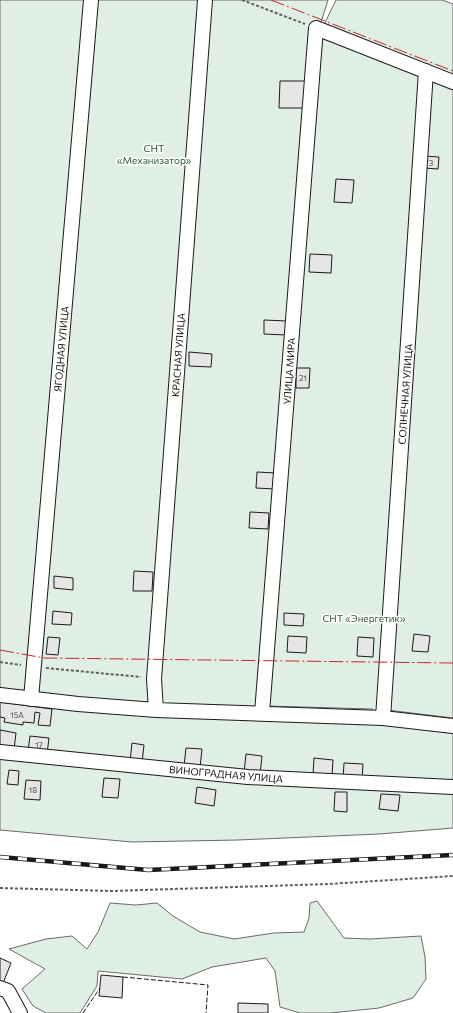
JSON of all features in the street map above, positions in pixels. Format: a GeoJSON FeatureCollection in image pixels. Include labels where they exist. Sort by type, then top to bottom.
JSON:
{"type":"FeatureCollection","features":[{"type":"Feature","properties":{"kind":"street","name":"ЯГОДНАЯ УЛИЦА"},"geometry":{"type":"LineString","coordinates":[[30,699],[91,0]]}},
{"type":"Feature","properties":{"kind":"street","name":"КРАСНАЯ УЛИЦА"},"geometry":{"type":"LineString","coordinates":[[156,710],[154,679],[205,0]]}},
{"type":"Feature","properties":{"kind":"street"},"geometry":{"type":"LineString","coordinates":[[316,28],[426,70],[453,82]]}},
{"type":"Feature","properties":{"kind":"street","name":"УЛИЦА МИРА"},"geometry":{"type":"LineString","coordinates":[[262,713],[316,28]]}},
{"type":"Feature","properties":{"kind":"street","name":"СОЛНЕЧНАЯ УЛИЦА"},"geometry":{"type":"LineString","coordinates":[[383,718],[426,70]]}},
{"type":"Feature","properties":{"kind":"street"},"geometry":{"type":"LineString","coordinates":[[0,695],[78,704],[156,710],[383,718],[453,726]]}},
{"type":"Feature","properties":{"kind":"street","name":"ВИНОГРАДНАЯ УЛИЦА"},"geometry":{"type":"LineString","coordinates":[[0,752],[248,776],[453,787]]}},
{"type":"Feature","properties":{"kind":"street"},"geometry":{"type":"LineString","coordinates":[[0,988],[8,992],[20,1013]]}},
{"type":"Feature","properties":{"kind":"path"},"geometry":{"type":"LineString","coordinates":[[242,0],[316,28]]}},
{"type":"Feature","properties":{"kind":"path"},"geometry":{"type":"LineString","coordinates":[[0,662],[33,667],[154,679]]}},
{"type":"Feature","properties":{"kind":"path"},"geometry":{"type":"LineString","coordinates":[[0,888],[128,890],[329,884],[453,876]]}},
{"type":"Feature","properties":{"kind":"green space","name":"СНТ «Механизатор»"},"geometry":{"type":"Polygon","coordinates":[[[0,0],[328,0],[317,35],[266,709],[381,716],[372,709],[268,706],[319,35],[336,0],[442,0],[453,4],[453,718],[387,710],[385,714],[453,722],[453,828],[379,834],[238,840],[132,842],[0,830],[0,0]]]}},
{"type":"Feature","properties":{"kind":"green space"},"geometry":{"type":"Polygon","coordinates":[[[317,901],[344,938],[370,939],[421,936],[425,957],[426,979],[413,998],[379,1008],[330,1013],[300,1013],[280,1007],[275,971],[266,958],[212,967],[182,979],[98,971],[97,986],[80,1013],[46,1013],[33,1006],[22,989],[45,969],[9,949],[46,939],[72,936],[87,949],[98,932],[110,903],[136,905],[157,903],[173,916],[200,932],[234,939],[274,933],[304,932],[309,918],[310,903],[317,901]]]}},
{"type":"Feature","properties":{"kind":"building"},"geometry":{"type":"Polygon","coordinates":[[[280,81],[305,81],[304,108],[279,108],[280,81]]]}},
{"type":"Feature","properties":{"kind":"building"},"geometry":{"type":"Polygon","coordinates":[[[424,156],[439,157],[438,169],[424,168],[424,156]]]}},
{"type":"Feature","properties":{"kind":"building"},"geometry":{"type":"Polygon","coordinates":[[[336,179],[354,180],[352,203],[334,202],[336,179]]]}},
{"type":"Feature","properties":{"kind":"building"},"geometry":{"type":"Polygon","coordinates":[[[310,254],[332,255],[331,273],[309,272],[310,254]]]}},
{"type":"Feature","properties":{"kind":"building"},"geometry":{"type":"Polygon","coordinates":[[[264,320],[287,321],[286,335],[264,334],[264,320]]]}},
{"type":"Feature","properties":{"kind":"building"},"geometry":{"type":"Polygon","coordinates":[[[189,352],[212,354],[211,367],[189,366],[189,352]]]}},
{"type":"Feature","properties":{"kind":"building"},"geometry":{"type":"Polygon","coordinates":[[[296,368],[310,368],[309,388],[296,388],[296,368]]]}},
{"type":"Feature","properties":{"kind":"building"},"geometry":{"type":"Polygon","coordinates":[[[257,472],[276,473],[275,489],[256,488],[257,472]]]}},
{"type":"Feature","properties":{"kind":"building"},"geometry":{"type":"Polygon","coordinates":[[[250,512],[269,513],[268,529],[249,528],[250,512]]]}},
{"type":"Feature","properties":{"kind":"building"},"geometry":{"type":"Polygon","coordinates":[[[134,571],[153,572],[152,591],[133,591],[134,571]]]}},
{"type":"Feature","properties":{"kind":"building"},"geometry":{"type":"Polygon","coordinates":[[[54,576],[73,578],[73,590],[54,588],[54,576]]]}},
{"type":"Feature","properties":{"kind":"building"},"geometry":{"type":"Polygon","coordinates":[[[53,611],[72,613],[71,625],[52,624],[53,611]]]}},
{"type":"Feature","properties":{"kind":"building"},"geometry":{"type":"Polygon","coordinates":[[[284,613],[304,614],[303,626],[284,625],[284,613]]]}},
{"type":"Feature","properties":{"kind":"building"},"geometry":{"type":"Polygon","coordinates":[[[414,634],[430,636],[428,652],[412,651],[414,634]]]}},
{"type":"Feature","properties":{"kind":"building"},"geometry":{"type":"Polygon","coordinates":[[[288,636],[307,637],[306,653],[287,652],[288,636]]]}},
{"type":"Feature","properties":{"kind":"building"},"geometry":{"type":"Polygon","coordinates":[[[48,637],[60,638],[58,655],[46,654],[48,637]]]}},
{"type":"Feature","properties":{"kind":"building"},"geometry":{"type":"Polygon","coordinates":[[[358,637],[374,638],[373,657],[357,656],[358,637]]]}},
{"type":"Feature","properties":{"kind":"building"},"geometry":{"type":"Polygon","coordinates":[[[0,702],[52,709],[50,726],[38,725],[40,713],[35,712],[34,723],[23,722],[23,725],[4,722],[5,718],[0,717],[0,702]]]}},
{"type":"Feature","properties":{"kind":"building"},"geometry":{"type":"Polygon","coordinates":[[[0,730],[16,733],[14,749],[0,747],[0,730]]]}},
{"type":"Feature","properties":{"kind":"building"},"geometry":{"type":"Polygon","coordinates":[[[30,736],[49,738],[47,754],[28,751],[30,736]]]}},
{"type":"Feature","properties":{"kind":"building"},"geometry":{"type":"Polygon","coordinates":[[[132,743],[144,745],[142,763],[130,762],[132,743]]]}},
{"type":"Feature","properties":{"kind":"building"},"geometry":{"type":"Polygon","coordinates":[[[186,748],[202,749],[200,768],[184,766],[186,748]]]}},
{"type":"Feature","properties":{"kind":"building"},"geometry":{"type":"Polygon","coordinates":[[[246,754],[262,756],[260,775],[244,773],[246,754]]]}},
{"type":"Feature","properties":{"kind":"building"},"geometry":{"type":"Polygon","coordinates":[[[314,758],[333,760],[332,776],[313,774],[314,758]]]}},
{"type":"Feature","properties":{"kind":"building"},"geometry":{"type":"Polygon","coordinates":[[[344,763],[363,764],[362,780],[343,779],[344,763]]]}},
{"type":"Feature","properties":{"kind":"building"},"geometry":{"type":"Polygon","coordinates":[[[9,770],[19,771],[18,785],[7,784],[9,770]]]}},
{"type":"Feature","properties":{"kind":"building"},"geometry":{"type":"Polygon","coordinates":[[[104,778],[120,779],[118,798],[102,797],[104,778]]]}},
{"type":"Feature","properties":{"kind":"building"},"geometry":{"type":"Polygon","coordinates":[[[26,780],[41,781],[40,800],[24,799],[26,780]]]}},
{"type":"Feature","properties":{"kind":"building"},"geometry":{"type":"Polygon","coordinates":[[[197,787],[216,790],[214,806],[195,803],[197,787]]]}},
{"type":"Feature","properties":{"kind":"building"},"geometry":{"type":"Polygon","coordinates":[[[335,792],[347,792],[347,812],[334,811],[335,792]]]}},
{"type":"Feature","properties":{"kind":"building"},"geometry":{"type":"Polygon","coordinates":[[[381,794],[400,795],[398,811],[379,809],[381,794]]]}},
{"type":"Feature","properties":{"kind":"building"},"geometry":{"type":"Polygon","coordinates":[[[0,958],[11,963],[0,991],[0,958]]]}},
{"type":"Feature","properties":{"kind":"building"},"geometry":{"type":"Polygon","coordinates":[[[101,975],[123,977],[122,998],[99,996],[101,975]]]}},
{"type":"Feature","properties":{"kind":"building"},"geometry":{"type":"Polygon","coordinates":[[[238,1003],[268,1004],[268,1013],[238,1013],[238,1003]]]}},
{"type":"Feature","properties":{"kind":"railway"},"geometry":{"type":"LineString","coordinates":[[0,857],[148,870],[453,855]]}},
{"type":"Feature","properties":{"kind":"fence"},"geometry":{"type":"LineString","coordinates":[[123,977],[208,985],[206,1013]]}},
{"type":"Feature","properties":{"kind":"fence"},"geometry":{"type":"LineString","coordinates":[[83,1013],[100,988]]}},
{"type":"Feature","properties":{"kind":"power"},"geometry":{"type":"LineString","coordinates":[[271,0],[453,71]]}},
{"type":"Feature","properties":{"kind":"power"},"geometry":{"type":"LineString","coordinates":[[0,650],[44,658],[453,663]]}},
{"type":"Feature","properties":{"kind":"park label","name":"СНТ «Энергетик»"},"geometry":{"type":"Point","coordinates":[364,618]}}]}
